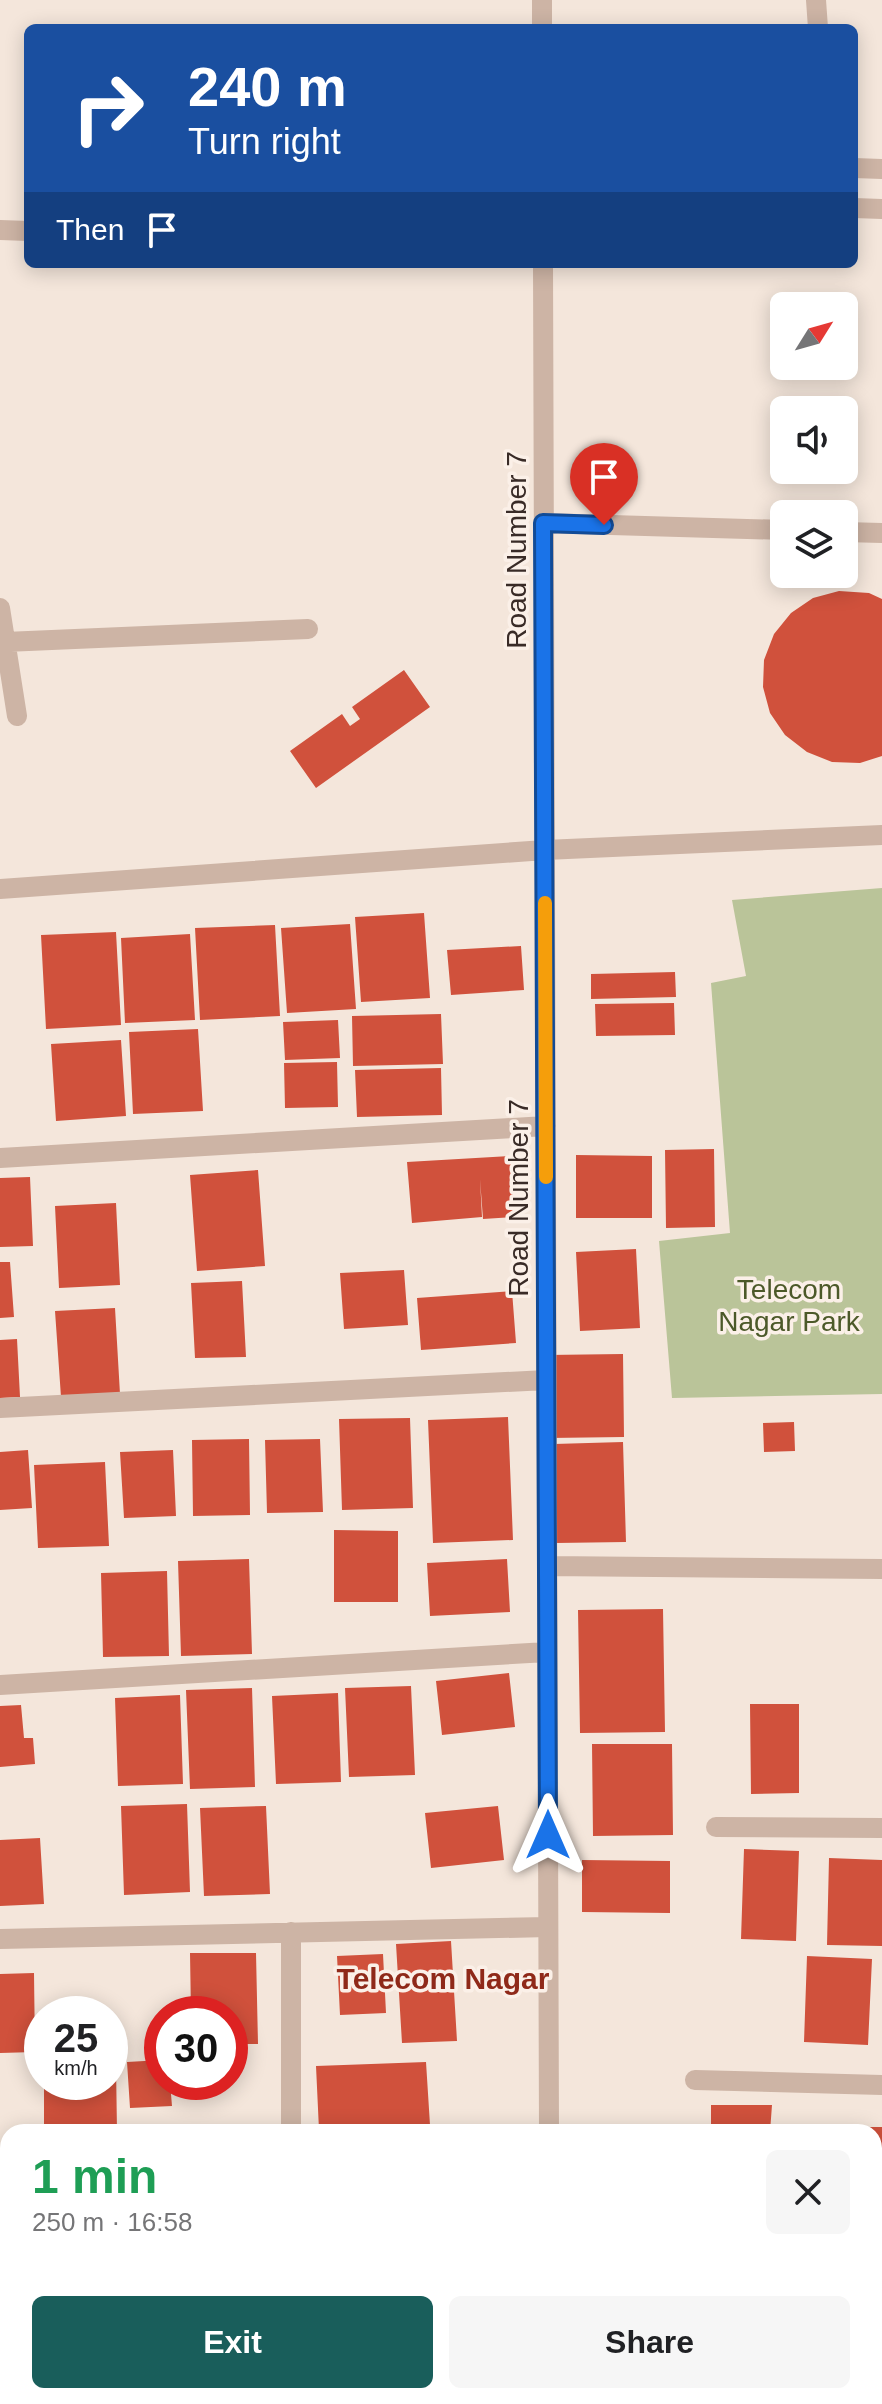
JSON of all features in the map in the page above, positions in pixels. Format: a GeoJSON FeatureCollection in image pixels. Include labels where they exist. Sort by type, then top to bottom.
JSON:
{"type":"FeatureCollection","features":[{"type":"Feature","properties":{"kind":"street"},"geometry":{"type":"LineString","coordinates":[[542,0],[542,24]]}},
{"type":"Feature","properties":{"kind":"street"},"geometry":{"type":"LineString","coordinates":[[816,0],[818,24]]}},
{"type":"Feature","properties":{"kind":"street"},"geometry":{"type":"LineString","coordinates":[[858,168],[882,169]]}},
{"type":"Feature","properties":{"kind":"street"},"geometry":{"type":"LineString","coordinates":[[858,208],[882,209]]}},
{"type":"Feature","properties":{"kind":"street"},"geometry":{"type":"LineString","coordinates":[[0,230],[24,231]]}},
{"type":"Feature","properties":{"kind":"street","name":"Road Number 7"},"geometry":{"type":"LineString","coordinates":[[543,268],[549,2124]]}},
{"type":"Feature","properties":{"kind":"street"},"geometry":{"type":"LineString","coordinates":[[543,523],[770,530]]}},
{"type":"Feature","properties":{"kind":"street"},"geometry":{"type":"LineString","coordinates":[[858,532],[882,533]]}},
{"type":"Feature","properties":{"kind":"street"},"geometry":{"type":"LineString","coordinates":[[0,608],[17,716]]}},
{"type":"Feature","properties":{"kind":"street"},"geometry":{"type":"LineString","coordinates":[[5,642],[308,629]]}},
{"type":"Feature","properties":{"kind":"street"},"geometry":{"type":"LineString","coordinates":[[0,889],[545,850],[882,835]]}},
{"type":"Feature","properties":{"kind":"street"},"geometry":{"type":"LineString","coordinates":[[0,1158],[546,1126]]}},
{"type":"Feature","properties":{"kind":"street"},"geometry":{"type":"LineString","coordinates":[[0,1408],[546,1380]]}},
{"type":"Feature","properties":{"kind":"street"},"geometry":{"type":"LineString","coordinates":[[547,1566],[882,1569]]}},
{"type":"Feature","properties":{"kind":"street"},"geometry":{"type":"LineString","coordinates":[[0,1685],[547,1652]]}},
{"type":"Feature","properties":{"kind":"street"},"geometry":{"type":"LineString","coordinates":[[716,1827],[882,1828]]}},
{"type":"Feature","properties":{"kind":"street"},"geometry":{"type":"LineString","coordinates":[[0,1939],[548,1927]]}},
{"type":"Feature","properties":{"kind":"street"},"geometry":{"type":"LineString","coordinates":[[291,1932],[291,2124]]}},
{"type":"Feature","properties":{"kind":"street"},"geometry":{"type":"LineString","coordinates":[[695,2080],[882,2085]]}},
{"type":"Feature","properties":{"kind":"green space","name":"Telecom Nagar Park"},"geometry":{"type":"Polygon","coordinates":[[[882,888],[882,1394],[672,1398],[659,1241],[730,1233],[711,983],[746,976],[732,900],[882,888]]]}},
{"type":"Feature","properties":{"kind":"building"},"geometry":{"type":"Polygon","coordinates":[[[839,591],[869,593],[882,599],[882,756],[860,763],[832,762],[807,752],[785,735],[770,713],[763,687],[764,660],[774,634],[791,613],[813,598],[839,591]]]}},
{"type":"Feature","properties":{"kind":"building"},"geometry":{"type":"Polygon","coordinates":[[[404,670],[430,707],[316,788],[290,751],[342,714],[350,726],[360,719],[352,707],[404,670]]]}},
{"type":"Feature","properties":{"kind":"building"},"geometry":{"type":"Polygon","coordinates":[[[424,913],[430,998],[361,1002],[355,917],[424,913]]]}},
{"type":"Feature","properties":{"kind":"building"},"geometry":{"type":"Polygon","coordinates":[[[350,924],[356,1009],[287,1013],[281,928],[350,924]]]}},
{"type":"Feature","properties":{"kind":"building"},"geometry":{"type":"Polygon","coordinates":[[[275,925],[280,1016],[200,1020],[195,928],[275,925]]]}},
{"type":"Feature","properties":{"kind":"building"},"geometry":{"type":"Polygon","coordinates":[[[116,932],[121,1025],[46,1029],[41,935],[116,932]]]}},
{"type":"Feature","properties":{"kind":"building"},"geometry":{"type":"Polygon","coordinates":[[[190,934],[195,1020],[125,1023],[121,938],[190,934]]]}},
{"type":"Feature","properties":{"kind":"building"},"geometry":{"type":"Polygon","coordinates":[[[521,946],[524,990],[451,995],[447,950],[521,946]]]}},
{"type":"Feature","properties":{"kind":"building"},"geometry":{"type":"Polygon","coordinates":[[[675,972],[676,997],[591,999],[591,974],[675,972]]]}},
{"type":"Feature","properties":{"kind":"building"},"geometry":{"type":"Polygon","coordinates":[[[674,1003],[675,1035],[596,1036],[595,1004],[674,1003]]]}},
{"type":"Feature","properties":{"kind":"building"},"geometry":{"type":"Polygon","coordinates":[[[441,1014],[443,1064],[353,1066],[352,1016],[441,1014]]]}},
{"type":"Feature","properties":{"kind":"building"},"geometry":{"type":"Polygon","coordinates":[[[338,1020],[340,1058],[285,1060],[283,1022],[338,1020]]]}},
{"type":"Feature","properties":{"kind":"building"},"geometry":{"type":"Polygon","coordinates":[[[198,1029],[203,1111],[133,1114],[129,1032],[198,1029]]]}},
{"type":"Feature","properties":{"kind":"building"},"geometry":{"type":"Polygon","coordinates":[[[121,1040],[126,1116],[56,1121],[51,1044],[121,1040]]]}},
{"type":"Feature","properties":{"kind":"building"},"geometry":{"type":"Polygon","coordinates":[[[337,1062],[338,1107],[285,1108],[284,1063],[337,1062]]]}},
{"type":"Feature","properties":{"kind":"building"},"geometry":{"type":"Polygon","coordinates":[[[441,1068],[442,1115],[357,1117],[355,1070],[441,1068]]]}},
{"type":"Feature","properties":{"kind":"building"},"geometry":{"type":"Polygon","coordinates":[[[714,1149],[715,1227],[666,1228],[665,1150],[714,1149]]]}},
{"type":"Feature","properties":{"kind":"building"},"geometry":{"type":"Polygon","coordinates":[[[576,1155],[652,1156],[652,1218],[576,1218],[576,1155]]]}},
{"type":"Feature","properties":{"kind":"building"},"geometry":{"type":"Polygon","coordinates":[[[510,1156],[516,1217],[483,1219],[480,1179],[482,1217],[412,1223],[407,1162],[510,1156]]]}},
{"type":"Feature","properties":{"kind":"building"},"geometry":{"type":"Polygon","coordinates":[[[258,1170],[265,1266],[197,1271],[190,1175],[258,1170]]]}},
{"type":"Feature","properties":{"kind":"building"},"geometry":{"type":"Polygon","coordinates":[[[30,1177],[33,1246],[0,1247],[0,1178],[30,1177]]]}},
{"type":"Feature","properties":{"kind":"building"},"geometry":{"type":"Polygon","coordinates":[[[116,1203],[120,1285],[59,1288],[55,1206],[116,1203]]]}},
{"type":"Feature","properties":{"kind":"building"},"geometry":{"type":"Polygon","coordinates":[[[636,1249],[640,1328],[580,1331],[576,1252],[636,1249]]]}},
{"type":"Feature","properties":{"kind":"building"},"geometry":{"type":"Polygon","coordinates":[[[0,1262],[10,1262],[14,1317],[0,1318],[0,1262]]]}},
{"type":"Feature","properties":{"kind":"building"},"geometry":{"type":"Polygon","coordinates":[[[404,1270],[408,1325],[344,1329],[340,1273],[404,1270]]]}},
{"type":"Feature","properties":{"kind":"building"},"geometry":{"type":"Polygon","coordinates":[[[242,1281],[246,1357],[195,1358],[191,1283],[242,1281]]]}},
{"type":"Feature","properties":{"kind":"building"},"geometry":{"type":"Polygon","coordinates":[[[512,1291],[516,1343],[421,1350],[417,1298],[512,1291]]]}},
{"type":"Feature","properties":{"kind":"building"},"geometry":{"type":"Polygon","coordinates":[[[115,1308],[120,1394],[61,1397],[55,1311],[115,1308]]]}},
{"type":"Feature","properties":{"kind":"building"},"geometry":{"type":"Polygon","coordinates":[[[17,1339],[20,1397],[0,1398],[0,1340],[17,1339]]]}},
{"type":"Feature","properties":{"kind":"building"},"geometry":{"type":"Polygon","coordinates":[[[623,1354],[624,1437],[549,1438],[547,1355],[623,1354]]]}},
{"type":"Feature","properties":{"kind":"building"},"geometry":{"type":"Polygon","coordinates":[[[508,1417],[513,1540],[433,1543],[428,1420],[508,1417]]]}},
{"type":"Feature","properties":{"kind":"building"},"geometry":{"type":"Polygon","coordinates":[[[410,1418],[413,1508],[342,1510],[339,1419],[410,1418]]]}},
{"type":"Feature","properties":{"kind":"building"},"geometry":{"type":"Polygon","coordinates":[[[794,1422],[795,1451],[764,1452],[763,1423],[794,1422]]]}},
{"type":"Feature","properties":{"kind":"building"},"geometry":{"type":"Polygon","coordinates":[[[249,1439],[250,1515],[193,1516],[192,1440],[249,1439]]]}},
{"type":"Feature","properties":{"kind":"building"},"geometry":{"type":"Polygon","coordinates":[[[320,1439],[323,1512],[267,1513],[265,1440],[320,1439]]]}},
{"type":"Feature","properties":{"kind":"building"},"geometry":{"type":"Polygon","coordinates":[[[623,1442],[626,1542],[556,1543],[554,1444],[623,1442]]]}},
{"type":"Feature","properties":{"kind":"building"},"geometry":{"type":"Polygon","coordinates":[[[28,1450],[32,1508],[0,1510],[0,1452],[28,1450]]]}},
{"type":"Feature","properties":{"kind":"building"},"geometry":{"type":"Polygon","coordinates":[[[173,1450],[176,1516],[124,1518],[120,1452],[173,1450]]]}},
{"type":"Feature","properties":{"kind":"building"},"geometry":{"type":"Polygon","coordinates":[[[105,1462],[109,1546],[38,1548],[34,1465],[105,1462]]]}},
{"type":"Feature","properties":{"kind":"building"},"geometry":{"type":"Polygon","coordinates":[[[334,1530],[398,1531],[398,1602],[334,1602],[334,1530]]]}},
{"type":"Feature","properties":{"kind":"building"},"geometry":{"type":"Polygon","coordinates":[[[249,1559],[252,1654],[181,1656],[178,1561],[249,1559]]]}},
{"type":"Feature","properties":{"kind":"building"},"geometry":{"type":"Polygon","coordinates":[[[507,1559],[510,1612],[430,1616],[427,1563],[507,1559]]]}},
{"type":"Feature","properties":{"kind":"building"},"geometry":{"type":"Polygon","coordinates":[[[167,1571],[169,1656],[103,1657],[101,1573],[167,1571]]]}},
{"type":"Feature","properties":{"kind":"building"},"geometry":{"type":"Polygon","coordinates":[[[663,1609],[665,1732],[580,1733],[578,1610],[663,1609]]]}},
{"type":"Feature","properties":{"kind":"building"},"geometry":{"type":"Polygon","coordinates":[[[509,1673],[515,1727],[442,1735],[436,1681],[509,1673]]]}},
{"type":"Feature","properties":{"kind":"building"},"geometry":{"type":"Polygon","coordinates":[[[411,1686],[415,1775],[349,1777],[345,1688],[411,1686]]]}},
{"type":"Feature","properties":{"kind":"building"},"geometry":{"type":"Polygon","coordinates":[[[252,1688],[255,1787],[190,1789],[186,1690],[252,1688]]]}},
{"type":"Feature","properties":{"kind":"building"},"geometry":{"type":"Polygon","coordinates":[[[338,1693],[341,1782],[276,1784],[272,1696],[338,1693]]]}},
{"type":"Feature","properties":{"kind":"building"},"geometry":{"type":"Polygon","coordinates":[[[180,1695],[183,1784],[118,1786],[115,1698],[180,1695]]]}},
{"type":"Feature","properties":{"kind":"building"},"geometry":{"type":"Polygon","coordinates":[[[750,1704],[799,1704],[799,1793],[751,1794],[750,1704]]]}},
{"type":"Feature","properties":{"kind":"building"},"geometry":{"type":"Polygon","coordinates":[[[21,1705],[24,1738],[33,1738],[35,1764],[0,1767],[0,1706],[21,1705]]]}},
{"type":"Feature","properties":{"kind":"building"},"geometry":{"type":"Polygon","coordinates":[[[592,1744],[672,1744],[673,1835],[593,1836],[592,1744]]]}},
{"type":"Feature","properties":{"kind":"building"},"geometry":{"type":"Polygon","coordinates":[[[187,1804],[190,1892],[124,1895],[121,1806],[187,1804]]]}},
{"type":"Feature","properties":{"kind":"building"},"geometry":{"type":"Polygon","coordinates":[[[266,1806],[270,1894],[204,1896],[200,1808],[266,1806]]]}},
{"type":"Feature","properties":{"kind":"building"},"geometry":{"type":"Polygon","coordinates":[[[498,1806],[504,1860],[431,1868],[425,1813],[498,1806]]]}},
{"type":"Feature","properties":{"kind":"building"},"geometry":{"type":"Polygon","coordinates":[[[40,1838],[44,1904],[0,1906],[0,1840],[40,1838]]]}},
{"type":"Feature","properties":{"kind":"building"},"geometry":{"type":"Polygon","coordinates":[[[744,1849],[799,1851],[796,1941],[741,1939],[744,1849]]]}},
{"type":"Feature","properties":{"kind":"building"},"geometry":{"type":"Polygon","coordinates":[[[829,1858],[882,1860],[882,1946],[827,1945],[829,1858]]]}},
{"type":"Feature","properties":{"kind":"building"},"geometry":{"type":"Polygon","coordinates":[[[582,1860],[670,1861],[670,1913],[582,1912],[582,1860]]]}},
{"type":"Feature","properties":{"kind":"building"},"geometry":{"type":"Polygon","coordinates":[[[451,1941],[457,2041],[402,2043],[396,1944],[451,1941]]]}},
{"type":"Feature","properties":{"kind":"building"},"geometry":{"type":"Polygon","coordinates":[[[190,1953],[256,1953],[258,2044],[248,2044],[248,1996],[191,1996],[190,1953]]]}},
{"type":"Feature","properties":{"kind":"building"},"geometry":{"type":"Polygon","coordinates":[[[383,1954],[386,2013],[340,2015],[337,1956],[383,1954]]]}},
{"type":"Feature","properties":{"kind":"building"},"geometry":{"type":"Polygon","coordinates":[[[807,1956],[872,1959],[868,2045],[804,2042],[807,1956]]]}},
{"type":"Feature","properties":{"kind":"building"},"geometry":{"type":"Polygon","coordinates":[[[34,1973],[34,1996],[24,1996],[24,2052],[0,2053],[0,1974],[34,1973]]]}},
{"type":"Feature","properties":{"kind":"building"},"geometry":{"type":"Polygon","coordinates":[[[144,2061],[144,2100],[172,2100],[172,2106],[130,2108],[128,2062],[144,2061]]]}},
{"type":"Feature","properties":{"kind":"building"},"geometry":{"type":"Polygon","coordinates":[[[426,2062],[430,2124],[319,2124],[316,2066],[426,2062]]]}},
{"type":"Feature","properties":{"kind":"building"},"geometry":{"type":"Polygon","coordinates":[[[44,2100],[117,2100],[117,2124],[44,2124],[44,2100]]]}},
{"type":"Feature","properties":{"kind":"building"},"geometry":{"type":"Polygon","coordinates":[[[711,2105],[772,2105],[771,2124],[711,2124],[711,2105]]]}},
{"type":"Feature","properties":{"kind":"slow traffic"},"geometry":{"type":"LineString","coordinates":[[545,903],[546,1177]]}},
{"type":"Feature","properties":{"kind":"district","name":"Telecom Nagar"},"geometry":{"type":"Point","coordinates":[443,1978]}},
{"type":"Feature","properties":{"kind":"route"},"geometry":{"type":"LineString","coordinates":[[548,1835],[543,523],[604,525]]}}]}
